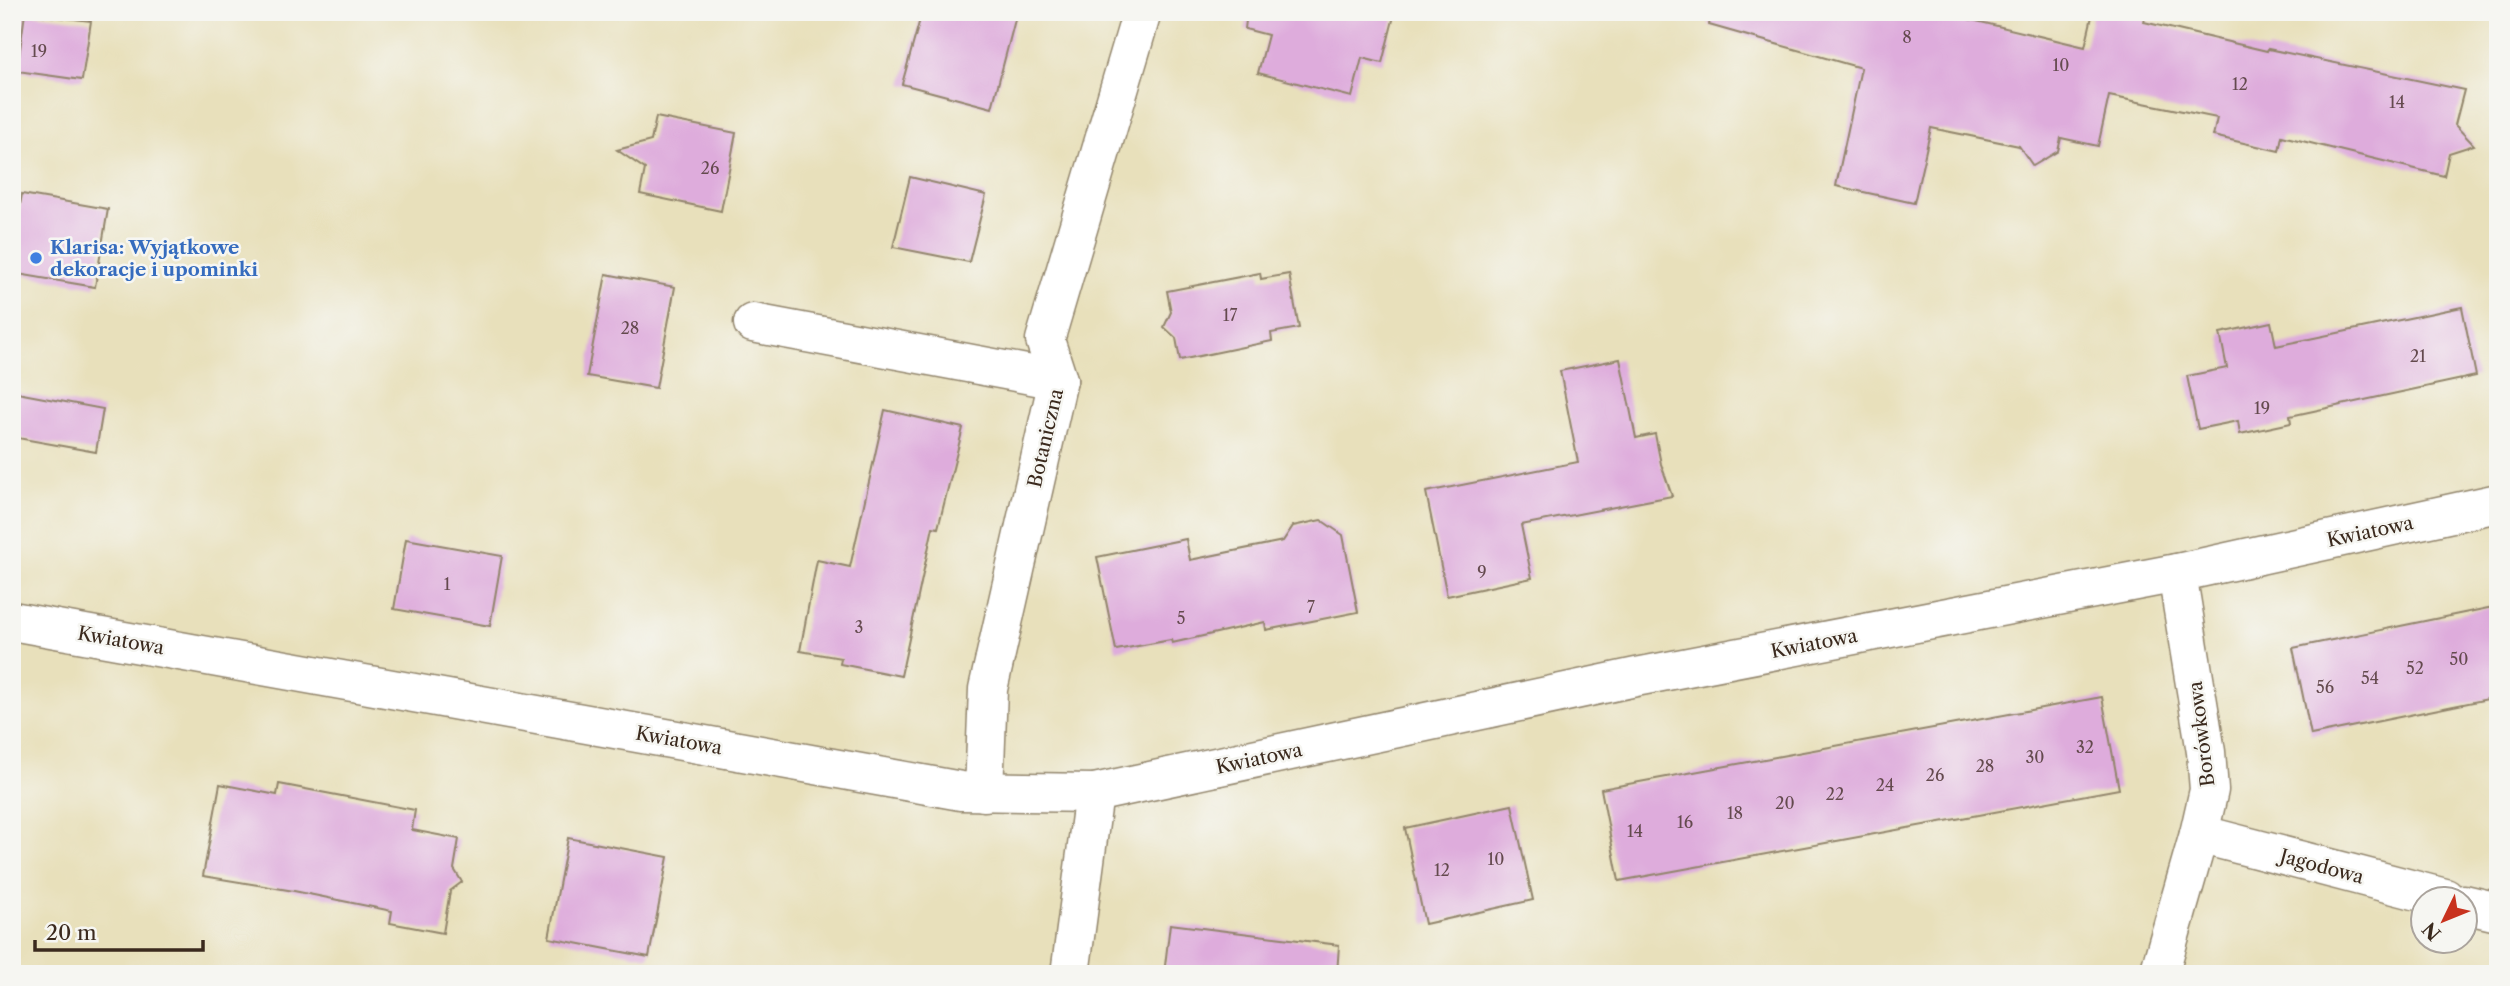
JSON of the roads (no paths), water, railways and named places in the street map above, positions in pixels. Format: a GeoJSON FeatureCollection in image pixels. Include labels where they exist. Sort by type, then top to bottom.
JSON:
{"type":"FeatureCollection","features":[{"type":"Feature","properties":{"kind":"street","name":"Botaniczna"},"geometry":{"type":"LineString","coordinates":[[984,792],[988,689],[1058,380],[1045,340],[1142,12]]}},
{"type":"Feature","properties":{"kind":"street"},"geometry":{"type":"LineString","coordinates":[[753,323],[1058,380]]}},
{"type":"Feature","properties":{"kind":"street","name":"Kwiatowa"},"geometry":{"type":"LineString","coordinates":[[12,621],[961,791],[1094,793],[1636,677],[2177,573],[2498,503]]}},
{"type":"Feature","properties":{"kind":"street","name":"Borówkowa"},"geometry":{"type":"LineString","coordinates":[[2159,974],[2209,790],[2206,752],[2177,573]]}},
{"type":"Feature","properties":{"kind":"street"},"geometry":{"type":"LineString","coordinates":[[1070,974],[1094,793]]}},
{"type":"Feature","properties":{"kind":"street","name":"Jagodowa"},"geometry":{"type":"LineString","coordinates":[[2199,834],[2408,888]]}},
{"type":"Feature","properties":{"kind":"street"},"geometry":{"type":"LineString","coordinates":[[2478,907],[2498,912]]}},
{"type":"Feature","properties":{"kind":"place","name":"Klarisa: Wyjątkowe dekoracje i upominki"},"geometry":{"type":"Point","coordinates":[36,258]}}]}
